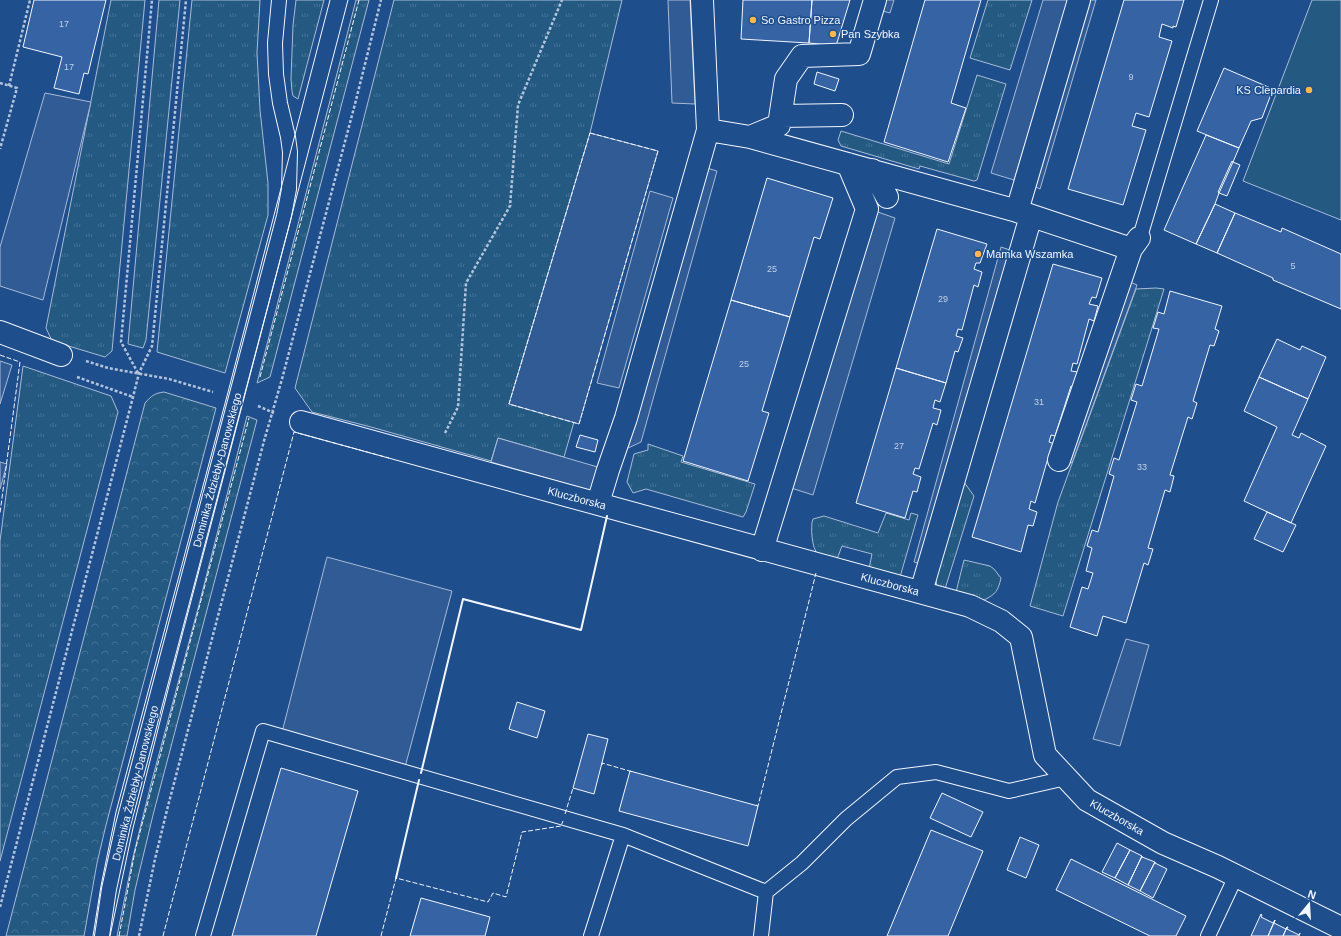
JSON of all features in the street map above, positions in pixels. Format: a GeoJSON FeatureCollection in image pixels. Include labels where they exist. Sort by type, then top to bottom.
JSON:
{"type":"FeatureCollection","features":[{"type":"Feature","properties":{"kind":"street"},"geometry":{"type":"LineString","coordinates":[[598,503],[626,418],[708,130],[702,0]]}},
{"type":"Feature","properties":{"kind":"street"},"geometry":{"type":"LineString","coordinates":[[750,137],[779,125],[786,79],[802,56],[859,54],[875,0]]}},
{"type":"Feature","properties":{"kind":"street"},"geometry":{"type":"LineString","coordinates":[[921,592],[1024,214],[1080,0]]}},
{"type":"Feature","properties":{"kind":"street"},"geometry":{"type":"LineString","coordinates":[[781,116],[842,115]]}},
{"type":"Feature","properties":{"kind":"street"},"geometry":{"type":"LineString","coordinates":[[708,130],[750,137],[872,170],[1024,214],[1135,243],[1059,460]]}},
{"type":"Feature","properties":{"kind":"street"},"geometry":{"type":"LineString","coordinates":[[762,550],[867,209],[848,164]]}},
{"type":"Feature","properties":{"kind":"street"},"geometry":{"type":"LineString","coordinates":[[872,170],[887,197]]}},
{"type":"Feature","properties":{"kind":"street"},"geometry":{"type":"LineString","coordinates":[[0,332],[61,355]]}},
{"type":"Feature","properties":{"kind":"street","name":"Kluczborska"},"geometry":{"type":"LineString","coordinates":[[301,422],[598,503],[762,550],[921,592],[970,606],[1001,621],[1020,637],[1044,755],[1087,800],[1163,843],[1236,876],[1341,928]]}},
{"type":"Feature","properties":{"kind":"lane","name":"Dominika Ździebły-Danowskiego"},"geometry":{"type":"LineString","coordinates":[[102,936],[109,890],[123,826],[284,216],[289,189],[290,152],[276,74],[276,43],[279,0]]}},
{"type":"Feature","properties":{"kind":"lane"},"geometry":{"type":"LineString","coordinates":[[1135,243],[1211,0]]}},
{"type":"Feature","properties":{"kind":"lane"},"geometry":{"type":"LineString","coordinates":[[203,936],[263,731],[623,835],[766,892]]}},
{"type":"Feature","properties":{"kind":"lane"},"geometry":{"type":"LineString","coordinates":[[761,936],[766,892],[802,863],[846,819],[897,777],[936,772],[1010,791],[1066,778]]}},
{"type":"Feature","properties":{"kind":"lane"},"geometry":{"type":"LineString","coordinates":[[591,936],[623,835]]}},
{"type":"Feature","properties":{"kind":"lane"},"geometry":{"type":"LineString","coordinates":[[1208,936],[1236,876]]}},
{"type":"Feature","properties":{"kind":"path"},"geometry":{"type":"LineString","coordinates":[[9,86],[30,0]]}},
{"type":"Feature","properties":{"kind":"path"},"geometry":{"type":"LineString","coordinates":[[139,373],[121,342],[152,0]]}},
{"type":"Feature","properties":{"kind":"path"},"geometry":{"type":"LineString","coordinates":[[0,907],[139,373],[152,346],[186,0]]}},
{"type":"Feature","properties":{"kind":"path"},"geometry":{"type":"LineString","coordinates":[[139,936],[168,806],[264,441],[282,380],[347,135],[381,0]]}},
{"type":"Feature","properties":{"kind":"path"},"geometry":{"type":"LineString","coordinates":[[433,458],[458,407],[466,283],[510,206],[518,105],[562,0]]}},
{"type":"Feature","properties":{"kind":"path"},"geometry":{"type":"LineString","coordinates":[[0,83],[17,88],[0,149]]}},
{"type":"Feature","properties":{"kind":"path"},"geometry":{"type":"LineString","coordinates":[[61,355],[77,357],[108,368],[169,378],[220,394]]}},
{"type":"Feature","properties":{"kind":"green space"},"geometry":{"type":"Polygon","coordinates":[[[111,0],[145,0],[112,351],[105,357],[52,341],[46,328],[111,0]]]}},
{"type":"Feature","properties":{"kind":"green space"},"geometry":{"type":"Polygon","coordinates":[[[159,0],[180,0],[146,340],[143,348],[128,344],[159,0]]]}},
{"type":"Feature","properties":{"kind":"green space"},"geometry":{"type":"Polygon","coordinates":[[[192,0],[260,0],[257,53],[260,110],[268,183],[268,215],[225,373],[157,352],[192,0]]]}},
{"type":"Feature","properties":{"kind":"green space"},"geometry":{"type":"Polygon","coordinates":[[[296,0],[324,0],[298,99],[293,96],[291,79],[293,25],[296,0]]]}},
{"type":"Feature","properties":{"kind":"green space"},"geometry":{"type":"Polygon","coordinates":[[[356,0],[369,0],[270,377],[257,383],[356,0]]]}},
{"type":"Feature","properties":{"kind":"green space"},"geometry":{"type":"Polygon","coordinates":[[[394,0],[622,0],[590,133],[509,404],[574,422],[564,457],[498,438],[491,461],[312,412],[295,388],[394,0]]]}},
{"type":"Feature","properties":{"kind":"green space"},"geometry":{"type":"Polygon","coordinates":[[[988,0],[1032,0],[1010,70],[970,58],[988,0]]]}},
{"type":"Feature","properties":{"kind":"green space","name":"KS Clepardia"},"geometry":{"type":"Polygon","coordinates":[[[1312,0],[1341,0],[1341,220],[1243,181],[1312,0]]]}},
{"type":"Feature","properties":{"kind":"green space"},"geometry":{"type":"Polygon","coordinates":[[[977,75],[1006,84],[977,180],[974,181],[920,166],[919,169],[841,146],[838,140],[841,131],[949,164],[977,75]]]}},
{"type":"Feature","properties":{"kind":"green space"},"geometry":{"type":"Polygon","coordinates":[[[1136,289],[1164,289],[1063,616],[1030,606],[1058,502],[1136,289]]]}},
{"type":"Feature","properties":{"kind":"green space"},"geometry":{"type":"Polygon","coordinates":[[[23,366],[111,396],[118,412],[0,861],[0,541],[23,366]]]}},
{"type":"Feature","properties":{"kind":"green space"},"geometry":{"type":"Polygon","coordinates":[[[164,392],[216,408],[106,825],[97,863],[84,936],[6,936],[145,403],[153,395],[164,392]]]}},
{"type":"Feature","properties":{"kind":"green space"},"geometry":{"type":"Polygon","coordinates":[[[247,416],[257,420],[153,815],[135,890],[127,936],[117,936],[133,857],[151,784],[200,601],[247,416]]]}},
{"type":"Feature","properties":{"kind":"green space"},"geometry":{"type":"Polygon","coordinates":[[[648,444],[683,456],[681,462],[755,484],[743,517],[646,489],[633,493],[627,482],[634,454],[648,450],[648,444]]]}},
{"type":"Feature","properties":{"kind":"green space"},"geometry":{"type":"Polygon","coordinates":[[[964,482],[974,496],[945,589],[937,586],[935,576],[964,482]]]}},
{"type":"Feature","properties":{"kind":"green space"},"geometry":{"type":"Polygon","coordinates":[[[886,513],[909,520],[911,513],[918,515],[900,577],[869,569],[872,554],[842,546],[837,559],[822,556],[816,552],[812,537],[813,519],[824,516],[878,533],[886,513]]]}},
{"type":"Feature","properties":{"kind":"green space"},"geometry":{"type":"Polygon","coordinates":[[[964,560],[990,566],[994,569],[1001,578],[999,586],[994,594],[984,600],[956,592],[964,560]]]}},
{"type":"Feature","properties":{"kind":"shaded area"},"geometry":{"type":"Polygon","coordinates":[[[668,0],[690,0],[695,104],[672,103],[668,0]]]}},
{"type":"Feature","properties":{"kind":"shaded area"},"geometry":{"type":"Polygon","coordinates":[[[882,0],[894,0],[890,13],[879,10],[882,0]]]}},
{"type":"Feature","properties":{"kind":"shaded area"},"geometry":{"type":"Polygon","coordinates":[[[1043,0],[1071,0],[1014,180],[991,173],[1043,0]]]}},
{"type":"Feature","properties":{"kind":"shaded area"},"geometry":{"type":"Polygon","coordinates":[[[1087,0],[1096,0],[1040,189],[1032,185],[1087,0]]]}},
{"type":"Feature","properties":{"kind":"shaded area"},"geometry":{"type":"Polygon","coordinates":[[[45,93],[91,102],[43,300],[0,286],[0,247],[45,93]]]}},
{"type":"Feature","properties":{"kind":"shaded area"},"geometry":{"type":"Polygon","coordinates":[[[590,133],[658,151],[579,424],[509,404],[590,133]]]}},
{"type":"Feature","properties":{"kind":"shaded area"},"geometry":{"type":"Polygon","coordinates":[[[707,168],[717,171],[641,442],[626,449],[707,168]]]}},
{"type":"Feature","properties":{"kind":"shaded area"},"geometry":{"type":"Polygon","coordinates":[[[650,191],[673,198],[619,388],[597,383],[650,191]]]}},
{"type":"Feature","properties":{"kind":"shaded area"},"geometry":{"type":"Polygon","coordinates":[[[875,211],[895,218],[813,495],[788,487],[875,211]]]}},
{"type":"Feature","properties":{"kind":"shaded area"},"geometry":{"type":"Polygon","coordinates":[[[1001,247],[1016,252],[925,565],[914,562],[1001,247]]]}},
{"type":"Feature","properties":{"kind":"shaded area"},"geometry":{"type":"Polygon","coordinates":[[[1126,280],[1137,285],[1072,463],[1062,461],[1126,280]]]}},
{"type":"Feature","properties":{"kind":"shaded area"},"geometry":{"type":"Polygon","coordinates":[[[0,361],[12,365],[0,404],[0,361]]]}},
{"type":"Feature","properties":{"kind":"shaded area"},"geometry":{"type":"Polygon","coordinates":[[[498,438],[608,470],[592,491],[491,462],[498,438]]]}},
{"type":"Feature","properties":{"kind":"shaded area"},"geometry":{"type":"Polygon","coordinates":[[[0,462],[7,464],[0,489],[0,462]]]}},
{"type":"Feature","properties":{"kind":"shaded area"},"geometry":{"type":"Polygon","coordinates":[[[327,557],[452,591],[404,771],[281,736],[327,557]]]}},
{"type":"Feature","properties":{"kind":"shaded area"},"geometry":{"type":"Polygon","coordinates":[[[1126,639],[1149,645],[1120,746],[1093,739],[1126,639]]]}},
{"type":"Feature","properties":{"kind":"building"},"geometry":{"type":"Polygon","coordinates":[[[34,0],[106,0],[88,74],[84,73],[79,94],[54,88],[62,57],[23,47],[34,0]]]}},
{"type":"Feature","properties":{"kind":"building"},"geometry":{"type":"Polygon","coordinates":[[[743,0],[812,0],[809,43],[741,39],[743,0]]]}},
{"type":"Feature","properties":{"kind":"building"},"geometry":{"type":"Polygon","coordinates":[[[812,0],[850,0],[836,46],[809,43],[812,0]]]}},
{"type":"Feature","properties":{"kind":"building"},"geometry":{"type":"Polygon","coordinates":[[[925,0],[981,0],[951,103],[966,108],[948,162],[884,142],[925,0]]]}},
{"type":"Feature","properties":{"kind":"building"},"geometry":{"type":"Polygon","coordinates":[[[1124,0],[1184,0],[1176,27],[1173,26],[1173,28],[1162,24],[1159,37],[1172,41],[1149,117],[1136,113],[1132,126],[1146,130],[1123,205],[1068,189],[1124,0]]]}},
{"type":"Feature","properties":{"kind":"building"},"geometry":{"type":"Polygon","coordinates":[[[1224,68],[1273,89],[1262,118],[1251,121],[1239,148],[1197,131],[1224,68]]]}},
{"type":"Feature","properties":{"kind":"building"},"geometry":{"type":"Polygon","coordinates":[[[817,72],[839,79],[835,91],[814,84],[817,72]]]}},
{"type":"Feature","properties":{"kind":"building"},"geometry":{"type":"Polygon","coordinates":[[[1206,135],[1239,148],[1196,244],[1164,230],[1206,135]]]}},
{"type":"Feature","properties":{"kind":"building"},"geometry":{"type":"Polygon","coordinates":[[[1233,162],[1240,165],[1227,196],[1219,193],[1233,162]]]}},
{"type":"Feature","properties":{"kind":"building"},"geometry":{"type":"Polygon","coordinates":[[[767,178],[833,198],[820,239],[814,237],[790,317],[731,300],[767,178]]]}},
{"type":"Feature","properties":{"kind":"building"},"geometry":{"type":"Polygon","coordinates":[[[1215,204],[1235,213],[1217,253],[1196,244],[1215,204]]]}},
{"type":"Feature","properties":{"kind":"building"},"geometry":{"type":"Polygon","coordinates":[[[1235,213],[1281,232],[1282,228],[1341,254],[1341,309],[1273,280],[1273,278],[1217,253],[1235,213]]]}},
{"type":"Feature","properties":{"kind":"building"},"geometry":{"type":"Polygon","coordinates":[[[937,229],[987,244],[980,263],[976,263],[974,269],[982,272],[978,287],[974,285],[962,330],[958,329],[956,336],[963,338],[958,352],[955,351],[946,383],[896,368],[937,229]]]}},
{"type":"Feature","properties":{"kind":"building"},"geometry":{"type":"Polygon","coordinates":[[[1053,264],[1102,278],[1096,298],[1092,297],[1089,304],[1098,306],[1094,321],[1089,319],[1077,364],[1073,363],[1071,371],[1078,372],[1074,387],[1071,386],[1055,436],[1051,435],[1049,442],[1057,445],[1053,459],[1048,458],[1035,503],[1031,501],[1029,509],[1037,512],[1033,526],[1028,525],[1021,552],[972,537],[1053,264]]]}},
{"type":"Feature","properties":{"kind":"building"},"geometry":{"type":"Polygon","coordinates":[[[1170,291],[1222,306],[1215,329],[1219,331],[1214,346],[1210,345],[1193,401],[1197,403],[1192,419],[1188,417],[1170,475],[1174,476],[1170,492],[1165,490],[1148,548],[1153,549],[1148,565],[1144,563],[1126,623],[1103,616],[1097,636],[1070,627],[1082,587],[1088,589],[1093,573],[1086,571],[1092,548],[1087,546],[1092,530],[1098,532],[1114,476],[1109,474],[1114,458],[1119,460],[1137,402],[1131,400],[1136,384],[1142,386],[1159,329],[1153,328],[1158,312],[1164,314],[1170,291]]]}},
{"type":"Feature","properties":{"kind":"building"},"geometry":{"type":"Polygon","coordinates":[[[731,300],[790,317],[762,411],[769,413],[748,481],[683,461],[731,300]]]}},
{"type":"Feature","properties":{"kind":"building"},"geometry":{"type":"Polygon","coordinates":[[[1277,339],[1300,350],[1302,346],[1326,357],[1308,399],[1259,377],[1277,339]]]}},
{"type":"Feature","properties":{"kind":"building"},"geometry":{"type":"Polygon","coordinates":[[[896,368],[946,383],[940,402],[935,400],[933,408],[941,410],[937,425],[933,423],[919,469],[915,468],[913,474],[921,477],[917,492],[913,491],[905,518],[856,503],[896,368]]]}},
{"type":"Feature","properties":{"kind":"building"},"geometry":{"type":"Polygon","coordinates":[[[1259,377],[1308,399],[1292,435],[1299,438],[1301,433],[1326,446],[1291,523],[1244,501],[1277,427],[1244,411],[1259,377]]]}},
{"type":"Feature","properties":{"kind":"building"},"geometry":{"type":"Polygon","coordinates":[[[580,435],[598,440],[595,452],[576,447],[580,435]]]}},
{"type":"Feature","properties":{"kind":"building"},"geometry":{"type":"Polygon","coordinates":[[[1267,512],[1296,525],[1283,552],[1254,539],[1267,512]]]}},
{"type":"Feature","properties":{"kind":"building"},"geometry":{"type":"Polygon","coordinates":[[[517,702],[545,711],[537,738],[509,729],[517,702]]]}},
{"type":"Feature","properties":{"kind":"building"},"geometry":{"type":"Polygon","coordinates":[[[588,734],[608,739],[594,794],[573,788],[588,734]]]}},
{"type":"Feature","properties":{"kind":"building"},"geometry":{"type":"Polygon","coordinates":[[[281,768],[358,791],[316,936],[232,936],[281,768]]]}},
{"type":"Feature","properties":{"kind":"building"},"geometry":{"type":"Polygon","coordinates":[[[630,771],[758,806],[748,846],[619,811],[630,771]]]}},
{"type":"Feature","properties":{"kind":"building"},"geometry":{"type":"Polygon","coordinates":[[[942,793],[983,812],[971,837],[930,818],[942,793]]]}},
{"type":"Feature","properties":{"kind":"building"},"geometry":{"type":"Polygon","coordinates":[[[931,830],[983,851],[948,936],[887,936],[931,830]]]}},
{"type":"Feature","properties":{"kind":"building"},"geometry":{"type":"Polygon","coordinates":[[[1020,837],[1039,845],[1026,878],[1007,870],[1020,837]]]}},
{"type":"Feature","properties":{"kind":"building"},"geometry":{"type":"Polygon","coordinates":[[[1117,843],[1130,850],[1115,878],[1102,872],[1117,843]]]}},
{"type":"Feature","properties":{"kind":"building"},"geometry":{"type":"Polygon","coordinates":[[[1130,850],[1142,856],[1128,885],[1115,878],[1130,850]]]}},
{"type":"Feature","properties":{"kind":"building"},"geometry":{"type":"Polygon","coordinates":[[[1142,856],[1155,862],[1140,891],[1128,885],[1142,856]]]}},
{"type":"Feature","properties":{"kind":"building"},"geometry":{"type":"Polygon","coordinates":[[[1071,859],[1186,916],[1176,936],[1150,936],[1056,890],[1071,859]]]}},
{"type":"Feature","properties":{"kind":"building"},"geometry":{"type":"Polygon","coordinates":[[[1155,862],[1167,869],[1153,898],[1140,891],[1155,862]]]}},
{"type":"Feature","properties":{"kind":"building"},"geometry":{"type":"Polygon","coordinates":[[[421,898],[490,917],[485,936],[410,936],[421,898]]]}},
{"type":"Feature","properties":{"kind":"building"},"geometry":{"type":"Polygon","coordinates":[[[1261,914],[1261,917],[1273,923],[1275,920],[1268,936],[1251,936],[1261,914]]]}},
{"type":"Feature","properties":{"kind":"building"},"geometry":{"type":"Polygon","coordinates":[[[1275,920],[1274,923],[1286,929],[1287,927],[1283,936],[1268,936],[1275,920]]]}},
{"type":"Feature","properties":{"kind":"building"},"geometry":{"type":"Polygon","coordinates":[[[1287,927],[1287,929],[1299,935],[1300,933],[1299,936],[1283,936],[1287,927]]]}},
{"type":"Feature","properties":{"kind":"tram line"},"geometry":{"type":"LineString","coordinates":[[93,936],[101,886],[116,812],[227,396],[330,0]]}},
{"type":"Feature","properties":{"kind":"tram line"},"geometry":{"type":"LineString","coordinates":[[110,936],[133,828],[173,670],[348,0]]}},
{"type":"Feature","properties":{"kind":"fence"},"geometry":{"type":"LineString","coordinates":[[260,377],[359,0]]}},
{"type":"Feature","properties":{"kind":"fence"},"geometry":{"type":"LineString","coordinates":[[590,133],[658,151],[579,424],[509,404],[590,133]]}},
{"type":"Feature","properties":{"kind":"fence"},"geometry":{"type":"LineString","coordinates":[[0,355],[20,362],[0,513]]}},
{"type":"Feature","properties":{"kind":"fence"},"geometry":{"type":"LineString","coordinates":[[119,936],[135,851],[249,418]]}},
{"type":"Feature","properties":{"kind":"fence"},"geometry":{"type":"LineString","coordinates":[[163,936],[294,432],[389,458]]}},
{"type":"Feature","properties":{"kind":"fence"},"geometry":{"type":"LineString","coordinates":[[756,805],[758,806],[816,573]]}},
{"type":"Feature","properties":{"kind":"fence"},"geometry":{"type":"LineString","coordinates":[[602,765],[602,763],[633,772]]}},
{"type":"Feature","properties":{"kind":"fence"},"geometry":{"type":"LineString","coordinates":[[565,814],[573,788],[574,789]]}},
{"type":"Feature","properties":{"kind":"fence"},"geometry":{"type":"LineString","coordinates":[[381,936],[396,878],[488,902],[493,893],[506,897],[522,832],[561,826],[563,821]]}},
{"type":"Feature","properties":{"kind":"wall"},"geometry":{"type":"LineString","coordinates":[[421,773],[463,599],[581,630],[607,516]]}},
{"type":"Feature","properties":{"kind":"wall"},"geometry":{"type":"LineString","coordinates":[[396,878],[419,780]]}},
{"type":"Feature","properties":{"kind":"place","name":"So Gastro Pizza"},"geometry":{"type":"Point","coordinates":[753,20]}},
{"type":"Feature","properties":{"kind":"place","name":"Pan Szybka"},"geometry":{"type":"Point","coordinates":[833,34]}},
{"type":"Feature","properties":{"kind":"place","name":"KS Clepardia"},"geometry":{"type":"Point","coordinates":[1309,90]}},
{"type":"Feature","properties":{"kind":"place","name":"Mamka Wszamka"},"geometry":{"type":"Point","coordinates":[978,254]}}]}
